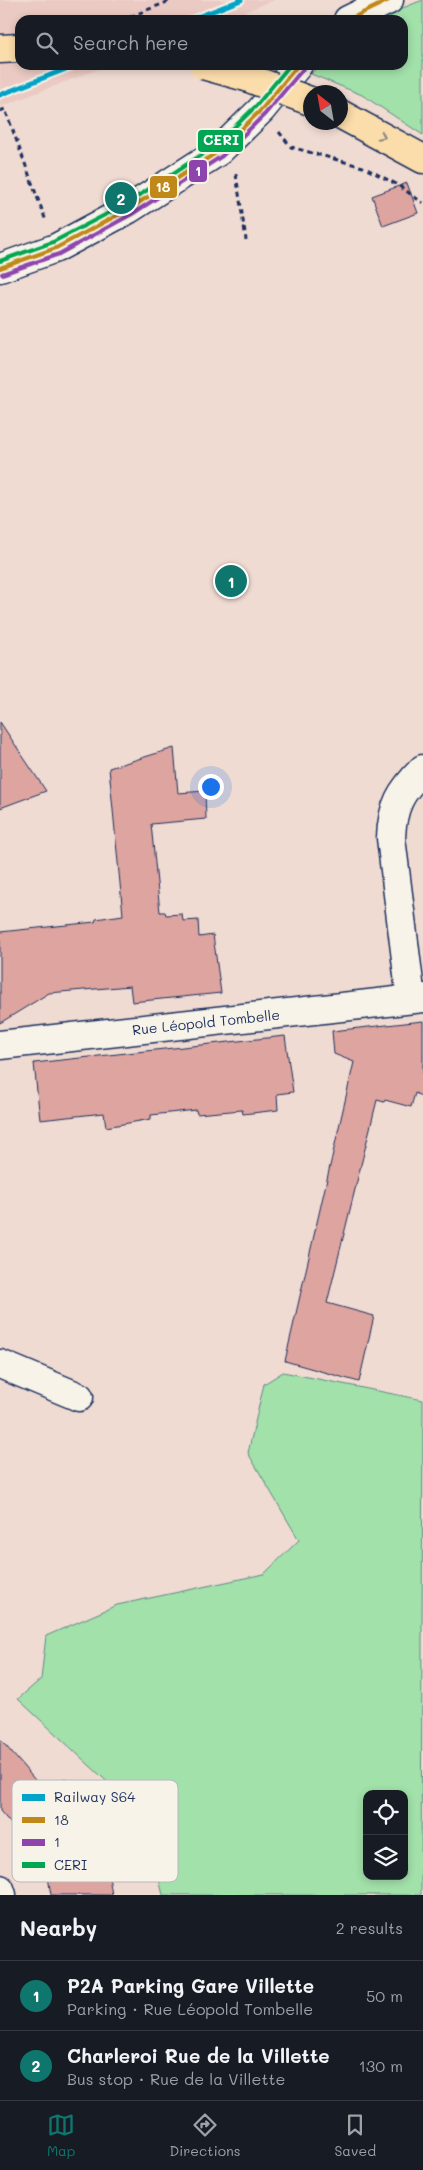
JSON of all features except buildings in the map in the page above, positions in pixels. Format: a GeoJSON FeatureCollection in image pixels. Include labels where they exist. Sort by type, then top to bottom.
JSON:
{"type":"FeatureCollection","features":[{"type":"Feature","properties":{"kind":"highway"},"geometry":{"type":"LineString","coordinates":[[0,49],[15,48]]}},
{"type":"Feature","properties":{"kind":"highway"},"geometry":{"type":"LineString","coordinates":[[222,70],[303,98]]}},
{"type":"Feature","properties":{"kind":"highway"},"geometry":{"type":"LineString","coordinates":[[348,118],[423,159]]}},
{"type":"Feature","properties":{"kind":"street"},"geometry":{"type":"LineString","coordinates":[[358,15],[389,0]]}},
{"type":"Feature","properties":{"kind":"street"},"geometry":{"type":"LineString","coordinates":[[0,268],[56,248],[129,209],[219,151],[261,110],[294,70]]}},
{"type":"Feature","properties":{"kind":"street","name":"Rue Léopold Tombelle"},"geometry":{"type":"LineString","coordinates":[[0,1045],[417,999],[391,838],[391,820],[394,806],[409,783],[423,769]]}},
{"type":"Feature","properties":{"kind":"street"},"geometry":{"type":"LineString","coordinates":[[0,1364],[79,1396]]}},
{"type":"Feature","properties":{"kind":"street"},"geometry":{"type":"LineString","coordinates":[[0,1889],[2,1895]]}},
{"type":"Feature","properties":{"kind":"path"},"geometry":{"type":"LineString","coordinates":[[134,15],[172,0]]}},
{"type":"Feature","properties":{"kind":"path"},"geometry":{"type":"LineString","coordinates":[[0,111],[5,109],[56,248]]}},
{"type":"Feature","properties":{"kind":"path"},"geometry":{"type":"LineString","coordinates":[[261,110],[291,147],[362,167],[398,185],[423,203]]}},
{"type":"Feature","properties":{"kind":"path"},"geometry":{"type":"LineString","coordinates":[[219,151],[237,175],[246,240]]}},
{"type":"Feature","properties":{"kind":"shaded area"},"geometry":{"type":"Polygon","coordinates":[[[0,0],[275,0],[237,15],[15,15],[15,70],[96,70],[0,107],[0,0]]]}},
{"type":"Feature","properties":{"kind":"green space"},"geometry":{"type":"Polygon","coordinates":[[[423,0],[423,135],[362,95],[348,89],[348,85],[338,85],[311,74],[315,70],[408,70],[408,15],[385,15],[423,0]]]}},
{"type":"Feature","properties":{"kind":"green space"},"geometry":{"type":"Polygon","coordinates":[[[283,1372],[423,1400],[421,1895],[163,1895],[160,1882],[178,1882],[178,1780],[105,1780],[18,1699],[41,1679],[46,1636],[117,1605],[264,1574],[299,1540],[248,1453],[264,1384],[283,1372]]]}},
{"type":"Feature","properties":{"kind":"rail line","name":"S64"},"geometry":{"type":"LineString","coordinates":[[203,15],[241,0]]}},
{"type":"Feature","properties":{"kind":"rail line","name":"S64"},"geometry":{"type":"LineString","coordinates":[[0,95],[63,70]]}},
{"type":"Feature","properties":{"kind":"transit line","name":"18"},"geometry":{"type":"LineString","coordinates":[[358,15],[389,0]]}},
{"type":"Feature","properties":{"kind":"transit line","name":"CERI"},"geometry":{"type":"LineString","coordinates":[[0,261],[53,242],[126,204],[215,146],[256,106],[286,70]]}},
{"type":"Feature","properties":{"kind":"transit line","name":"18"},"geometry":{"type":"LineString","coordinates":[[0,268],[56,248],[129,209],[219,151],[261,110],[294,70]]}},
{"type":"Feature","properties":{"kind":"transit line","name":"1"},"geometry":{"type":"LineString","coordinates":[[2,274],[59,254],[132,214],[222,156],[265,114],[302,70]]}},
{"type":"Feature","properties":{"kind":"place","name":"Charleroi Rue de la Villette"},"geometry":{"type":"Point","coordinates":[121,198]}},
{"type":"Feature","properties":{"kind":"place","name":"P2A Parking Gare Villette"},"geometry":{"type":"Point","coordinates":[231,581]}}]}
